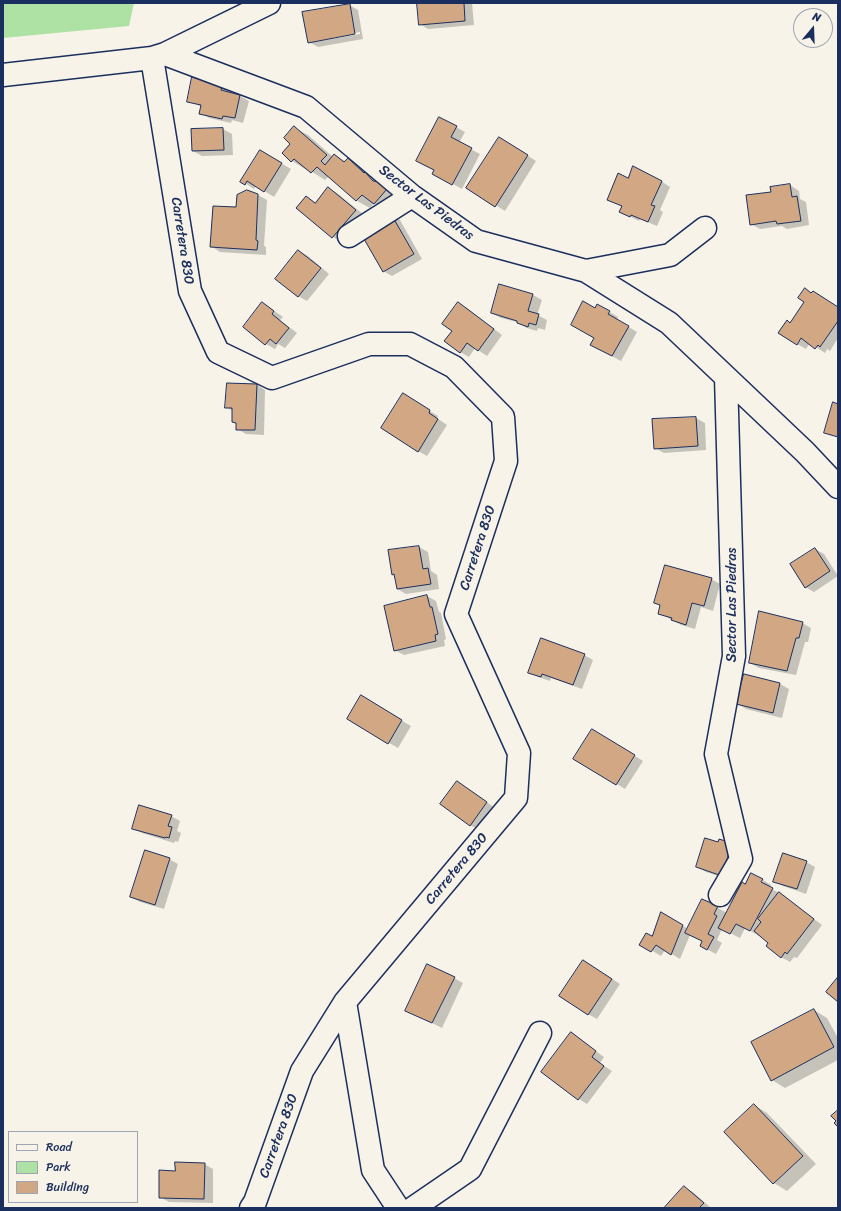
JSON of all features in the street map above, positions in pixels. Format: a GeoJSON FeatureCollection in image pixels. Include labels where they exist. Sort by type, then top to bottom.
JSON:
{"type":"FeatureCollection","features":[{"type":"Feature","properties":{"kind":"street"},"geometry":{"type":"LineString","coordinates":[[3,75],[159,56],[269,3]]}},
{"type":"Feature","properties":{"kind":"street","name":"Sector Las Piedras"},"geometry":{"type":"LineString","coordinates":[[159,56],[306,107],[412,196],[476,241],[586,272],[669,322],[805,452],[838,487]]}},
{"type":"Feature","properties":{"kind":"street","name":"Carretera 830"},"geometry":{"type":"LineString","coordinates":[[159,56],[190,291],[218,352],[272,378],[369,344],[410,344],[454,367],[503,417],[506,461],[456,614],[519,753],[516,798],[345,1002],[302,1071],[255,1202],[251,1208]]}},
{"type":"Feature","properties":{"kind":"street"},"geometry":{"type":"LineString","coordinates":[[349,236],[412,196]]}},
{"type":"Feature","properties":{"kind":"street"},"geometry":{"type":"LineString","coordinates":[[586,272],[670,255],[705,228]]}},
{"type":"Feature","properties":{"kind":"street","name":"Sector Las Piedras"},"geometry":{"type":"LineString","coordinates":[[720,896],[741,859],[716,754],[734,656],[726,377]]}},
{"type":"Feature","properties":{"kind":"street"},"geometry":{"type":"LineString","coordinates":[[345,1002],[374,1170],[398,1208]]}},
{"type":"Feature","properties":{"kind":"street"},"geometry":{"type":"LineString","coordinates":[[413,1208],[470,1169],[540,1033]]}},
{"type":"Feature","properties":{"kind":"green space"},"geometry":{"type":"Polygon","coordinates":[[[3,3],[134,3],[129,26],[3,38],[3,3]]]}},
{"type":"Feature","properties":{"kind":"building"},"geometry":{"type":"Polygon","coordinates":[[[417,3],[464,3],[465,21],[419,25],[417,3]]]}},
{"type":"Feature","properties":{"kind":"building"},"geometry":{"type":"Polygon","coordinates":[[[350,4],[355,34],[308,43],[302,12],[350,4]]]}},
{"type":"Feature","properties":{"kind":"building"},"geometry":{"type":"Polygon","coordinates":[[[192,77],[222,86],[221,90],[240,95],[235,118],[223,116],[222,119],[199,114],[201,105],[187,102],[192,77]]]}},
{"type":"Feature","properties":{"kind":"building"},"geometry":{"type":"Polygon","coordinates":[[[439,117],[457,126],[451,137],[472,148],[452,185],[432,174],[434,170],[416,161],[439,117]]]}},
{"type":"Feature","properties":{"kind":"building"},"geometry":{"type":"Polygon","coordinates":[[[294,126],[327,155],[321,161],[325,165],[334,154],[344,162],[348,158],[364,173],[365,172],[373,181],[380,182],[387,189],[374,204],[362,195],[356,201],[317,167],[311,173],[294,159],[291,162],[282,153],[290,144],[284,138],[294,126]]]}},
{"type":"Feature","properties":{"kind":"building"},"geometry":{"type":"Polygon","coordinates":[[[223,128],[224,150],[192,151],[191,129],[223,128]]]}},
{"type":"Feature","properties":{"kind":"building"},"geometry":{"type":"Polygon","coordinates":[[[499,137],[528,155],[495,207],[466,188],[499,137]]]}},
{"type":"Feature","properties":{"kind":"building"},"geometry":{"type":"Polygon","coordinates":[[[260,150],[282,163],[264,192],[247,181],[245,185],[240,182],[260,150]]]}},
{"type":"Feature","properties":{"kind":"building"},"geometry":{"type":"Polygon","coordinates":[[[633,166],[662,181],[651,205],[655,206],[648,222],[619,212],[622,206],[607,200],[618,173],[628,178],[633,166]]]}},
{"type":"Feature","properties":{"kind":"building"},"geometry":{"type":"Polygon","coordinates":[[[790,184],[792,197],[797,196],[801,221],[777,224],[776,221],[750,225],[746,195],[771,192],[770,187],[790,184]]]}},
{"type":"Feature","properties":{"kind":"building"},"geometry":{"type":"Polygon","coordinates":[[[328,187],[356,210],[332,238],[296,208],[306,196],[315,203],[328,187]]]}},
{"type":"Feature","properties":{"kind":"building"},"geometry":{"type":"Polygon","coordinates":[[[247,190],[258,194],[257,250],[210,247],[213,206],[236,207],[237,195],[247,190]]]}},
{"type":"Feature","properties":{"kind":"building"},"geometry":{"type":"Polygon","coordinates":[[[391,214],[414,254],[383,272],[360,232],[391,214]]]}},
{"type":"Feature","properties":{"kind":"building"},"geometry":{"type":"Polygon","coordinates":[[[298,250],[321,268],[298,297],[275,279],[298,250]]]}},
{"type":"Feature","properties":{"kind":"building"},"geometry":{"type":"Polygon","coordinates":[[[499,284],[533,294],[528,311],[539,314],[536,325],[529,323],[528,327],[517,323],[517,321],[491,313],[499,284]]]}},
{"type":"Feature","properties":{"kind":"building"},"geometry":{"type":"Polygon","coordinates":[[[805,288],[811,293],[813,291],[838,307],[838,321],[820,347],[818,345],[815,349],[801,338],[797,345],[778,333],[787,320],[790,323],[804,302],[798,298],[805,288]]]}},
{"type":"Feature","properties":{"kind":"building"},"geometry":{"type":"Polygon","coordinates":[[[583,301],[595,308],[597,304],[610,311],[608,314],[629,326],[612,356],[590,345],[594,338],[571,325],[583,301]]]}},
{"type":"Feature","properties":{"kind":"building"},"geometry":{"type":"Polygon","coordinates":[[[262,302],[274,311],[272,314],[289,328],[276,344],[270,339],[265,345],[243,327],[262,302]]]}},
{"type":"Feature","properties":{"kind":"building"},"geometry":{"type":"Polygon","coordinates":[[[458,302],[494,329],[478,351],[467,343],[460,353],[444,341],[452,331],[442,324],[458,302]]]}},
{"type":"Feature","properties":{"kind":"building"},"geometry":{"type":"Polygon","coordinates":[[[227,383],[257,384],[255,430],[236,430],[236,423],[232,422],[232,408],[225,408],[227,383]]]}},
{"type":"Feature","properties":{"kind":"building"},"geometry":{"type":"Polygon","coordinates":[[[403,393],[430,410],[429,413],[438,419],[418,452],[381,428],[403,393]]]}},
{"type":"Feature","properties":{"kind":"building"},"geometry":{"type":"Polygon","coordinates":[[[833,402],[838,404],[838,437],[824,433],[833,402]]]}},
{"type":"Feature","properties":{"kind":"building"},"geometry":{"type":"Polygon","coordinates":[[[696,417],[698,446],[654,449],[652,419],[696,417]]]}},
{"type":"Feature","properties":{"kind":"building"},"geometry":{"type":"Polygon","coordinates":[[[419,546],[423,569],[428,568],[431,584],[397,589],[394,574],[392,575],[388,550],[419,546]]]}},
{"type":"Feature","properties":{"kind":"building"},"geometry":{"type":"Polygon","coordinates":[[[815,548],[830,571],[805,588],[790,564],[815,548]]]}},
{"type":"Feature","properties":{"kind":"building"},"geometry":{"type":"Polygon","coordinates":[[[665,565],[712,578],[704,606],[692,603],[686,625],[671,620],[672,618],[658,614],[660,605],[654,603],[665,565]]]}},
{"type":"Feature","properties":{"kind":"building"},"geometry":{"type":"Polygon","coordinates":[[[427,595],[430,607],[432,607],[438,634],[435,635],[436,641],[394,651],[384,606],[427,595]]]}},
{"type":"Feature","properties":{"kind":"building"},"geometry":{"type":"Polygon","coordinates":[[[759,611],[803,622],[799,638],[796,638],[787,671],[749,663],[759,611]]]}},
{"type":"Feature","properties":{"kind":"building"},"geometry":{"type":"Polygon","coordinates":[[[541,638],[585,654],[573,685],[542,674],[541,677],[528,673],[541,638]]]}},
{"type":"Feature","properties":{"kind":"building"},"geometry":{"type":"Polygon","coordinates":[[[744,674],[780,683],[773,713],[736,704],[744,674]]]}},
{"type":"Feature","properties":{"kind":"building"},"geometry":{"type":"Polygon","coordinates":[[[361,695],[402,720],[388,744],[347,719],[361,695]]]}},
{"type":"Feature","properties":{"kind":"building"},"geometry":{"type":"Polygon","coordinates":[[[592,729],[635,755],[616,785],[573,759],[592,729]]]}},
{"type":"Feature","properties":{"kind":"building"},"geometry":{"type":"Polygon","coordinates":[[[457,781],[487,802],[470,826],[440,804],[457,781]]]}},
{"type":"Feature","properties":{"kind":"building"},"geometry":{"type":"Polygon","coordinates":[[[139,805],[172,815],[168,826],[172,827],[169,838],[132,829],[139,805]]]}},
{"type":"Feature","properties":{"kind":"building"},"geometry":{"type":"Polygon","coordinates":[[[705,838],[718,842],[719,839],[732,843],[722,876],[696,867],[705,838]]]}},
{"type":"Feature","properties":{"kind":"building"},"geometry":{"type":"Polygon","coordinates":[[[145,850],[170,858],[155,905],[130,897],[145,850]]]}},
{"type":"Feature","properties":{"kind":"building"},"geometry":{"type":"Polygon","coordinates":[[[783,853],[807,861],[797,889],[773,882],[783,853]]]}},
{"type":"Feature","properties":{"kind":"building"},"geometry":{"type":"Polygon","coordinates":[[[751,873],[763,879],[761,882],[773,888],[750,931],[736,924],[730,934],[718,928],[742,882],[745,884],[751,873]]]}},
{"type":"Feature","properties":{"kind":"building"},"geometry":{"type":"Polygon","coordinates":[[[779,892],[814,919],[787,954],[785,952],[781,958],[766,946],[768,943],[754,931],[761,922],[758,919],[779,892]]]}},
{"type":"Feature","properties":{"kind":"building"},"geometry":{"type":"Polygon","coordinates":[[[702,899],[718,906],[714,914],[717,916],[708,934],[714,937],[707,950],[700,946],[702,941],[685,933],[702,899]]]}},
{"type":"Feature","properties":{"kind":"building"},"geometry":{"type":"Polygon","coordinates":[[[661,912],[683,925],[671,955],[656,945],[651,952],[639,945],[646,933],[652,936],[661,912]]]}},
{"type":"Feature","properties":{"kind":"building"},"geometry":{"type":"Polygon","coordinates":[[[583,960],[612,979],[588,1015],[559,996],[583,960]]]}},
{"type":"Feature","properties":{"kind":"building"},"geometry":{"type":"Polygon","coordinates":[[[427,964],[455,977],[432,1023],[405,1011],[427,964]]]}},
{"type":"Feature","properties":{"kind":"building"},"geometry":{"type":"Polygon","coordinates":[[[838,977],[838,1002],[826,992],[838,977]]]}},
{"type":"Feature","properties":{"kind":"building"},"geometry":{"type":"Polygon","coordinates":[[[814,1009],[834,1047],[771,1081],[751,1042],[814,1009]]]}},
{"type":"Feature","properties":{"kind":"building"},"geometry":{"type":"Polygon","coordinates":[[[571,1032],[596,1051],[592,1057],[604,1066],[578,1100],[541,1072],[571,1032]]]}},
{"type":"Feature","properties":{"kind":"building"},"geometry":{"type":"Polygon","coordinates":[[[754,1104],[803,1156],[773,1184],[724,1132],[754,1104]]]}},
{"type":"Feature","properties":{"kind":"building"},"geometry":{"type":"Polygon","coordinates":[[[837,1111],[838,1127],[834,1123],[836,1121],[831,1116],[837,1111]]]}},
{"type":"Feature","properties":{"kind":"building"},"geometry":{"type":"Polygon","coordinates":[[[175,1162],[205,1163],[204,1199],[159,1198],[159,1170],[175,1171],[175,1162]]]}},
{"type":"Feature","properties":{"kind":"building"},"geometry":{"type":"Polygon","coordinates":[[[684,1186],[704,1203],[699,1208],[664,1208],[684,1186]]]}}]}
